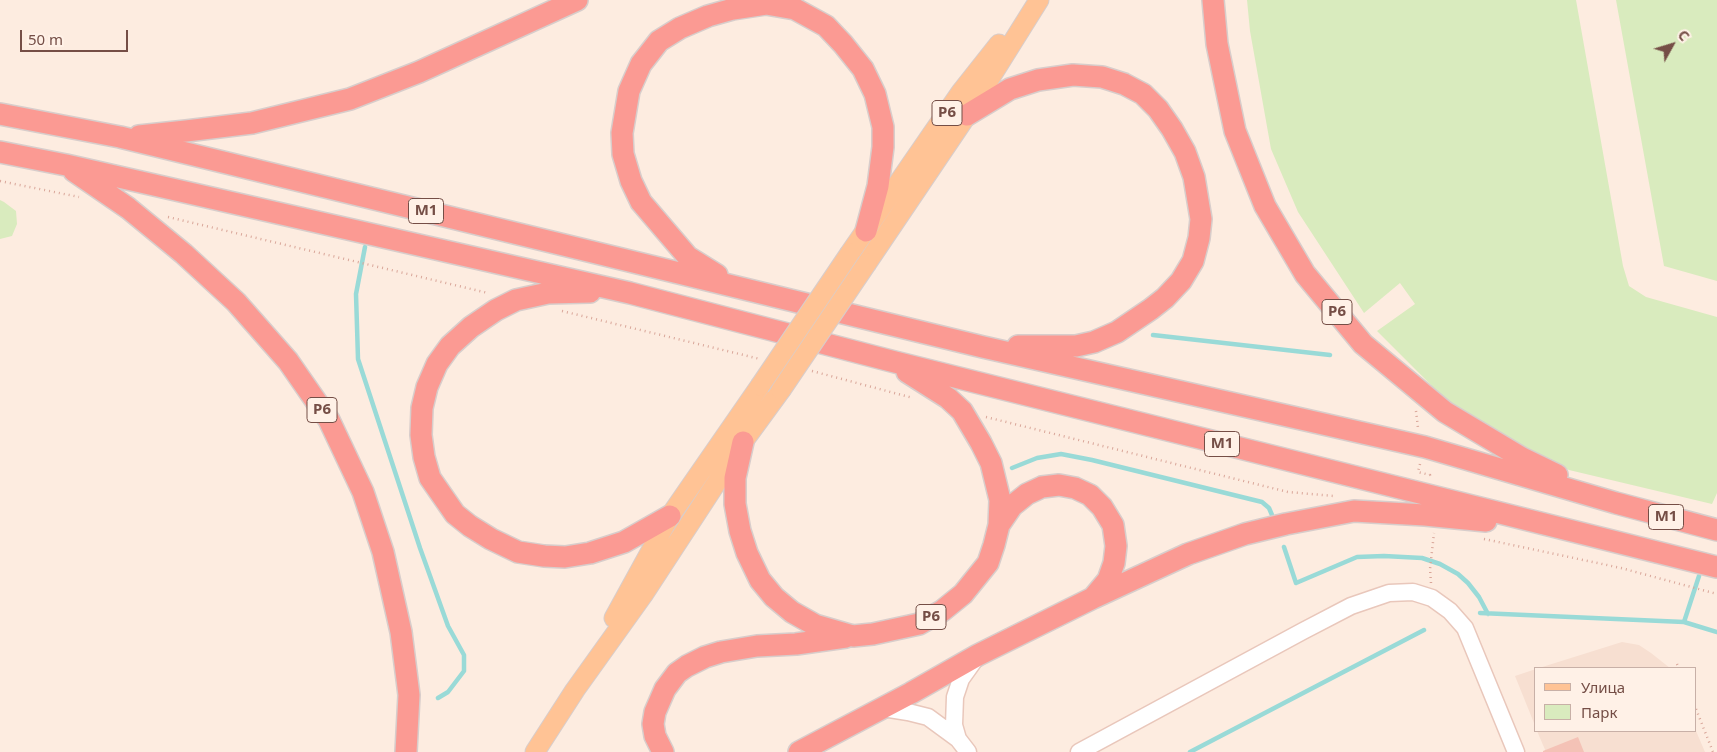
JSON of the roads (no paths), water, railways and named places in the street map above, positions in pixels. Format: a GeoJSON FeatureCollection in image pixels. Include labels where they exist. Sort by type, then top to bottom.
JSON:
{"type":"FeatureCollection","features":[{"type":"Feature","properties":{"kind":"highway"},"geometry":{"type":"LineString","coordinates":[[120,137],[186,132],[252,122],[350,99],[419,72],[577,0]]}},
{"type":"Feature","properties":{"kind":"highway","name":"Р6"},"geometry":{"type":"LineString","coordinates":[[1212,0],[1217,44],[1235,131],[1265,206],[1305,274],[1363,344],[1445,412],[1522,458],[1616,503]]}},
{"type":"Feature","properties":{"kind":"highway","name":"Р6"},"geometry":{"type":"LineString","coordinates":[[732,285],[688,257],[659,224],[642,202],[631,181],[623,154],[622,133],[629,90],[641,64],[659,41],[680,28],[708,16],[733,9],[766,4],[795,9],[826,26],[863,69],[875,94],[883,127],[878,186],[866,230]]}},
{"type":"Feature","properties":{"kind":"highway","name":"Р6"},"geometry":{"type":"LineString","coordinates":[[967,115],[1010,89],[1038,80],[1073,75],[1102,77],[1124,84],[1143,94],[1158,109],[1172,129],[1185,152],[1194,177],[1201,218],[1199,238],[1193,261],[1181,281],[1151,310],[1117,332],[1094,342],[1076,346],[983,347]]}},
{"type":"Feature","properties":{"kind":"highway","name":"М1"},"geometry":{"type":"LineString","coordinates":[[0,114],[120,137],[983,347],[1425,448],[1717,530]]}},
{"type":"Feature","properties":{"kind":"highway","name":"М1"},"geometry":{"type":"LineString","coordinates":[[0,152],[66,165],[630,293],[885,359],[1428,514],[1558,529],[1717,567]]}},
{"type":"Feature","properties":{"kind":"highway","name":"Р6"},"geometry":{"type":"LineString","coordinates":[[66,165],[128,208],[184,254],[236,302],[288,361],[329,420],[363,492],[383,552],[401,632],[409,695],[406,752]]}},
{"type":"Feature","properties":{"kind":"highway","name":"Р6"},"geometry":{"type":"LineString","coordinates":[[630,293],[578,291],[548,293],[516,300],[496,310],[471,327],[450,346],[437,364],[427,387],[422,408],[421,435],[423,450],[430,478],[455,514],[490,539],[518,552],[565,557],[590,553],[624,542],[670,516]]}},
{"type":"Feature","properties":{"kind":"highway","name":"Р6"},"geometry":{"type":"LineString","coordinates":[[663,752],[653,724],[655,712],[664,689],[677,673],[687,666],[720,652],[757,646],[796,644],[873,634],[919,624],[942,611],[963,594],[988,563],[999,525],[1000,500],[991,463],[981,443],[962,411],[948,398],[924,381],[885,359]]}},
{"type":"Feature","properties":{"kind":"highway","name":"Р6"},"geometry":{"type":"LineString","coordinates":[[744,442],[735,478],[735,504],[740,531],[747,553],[760,580],[774,597],[792,612],[816,625],[854,636]]}},
{"type":"Feature","properties":{"kind":"highway","name":"Р6"},"geometry":{"type":"LineString","coordinates":[[999,525],[1012,506],[1027,494],[1042,487],[1059,485],[1075,488],[1090,495],[1102,507],[1113,525],[1116,546],[1114,563],[1108,580],[1093,598]]}},
{"type":"Feature","properties":{"kind":"highway","name":"Р6"},"geometry":{"type":"LineString","coordinates":[[799,752],[978,656],[1093,598],[1188,554],[1245,534],[1354,511],[1428,514]]}},
{"type":"Feature","properties":{"kind":"main road","name":"Р6"},"geometry":{"type":"LineString","coordinates":[[576,690],[670,516],[961,92],[1034,0]]}},
{"type":"Feature","properties":{"kind":"main road","name":"Р6"},"geometry":{"type":"LineString","coordinates":[[535,752],[967,115],[1039,0]]}},
{"type":"Feature","properties":{"kind":"street"},"geometry":{"type":"LineString","coordinates":[[1079,752],[1351,606],[1388,593],[1413,592],[1432,598],[1450,611],[1465,628],[1516,752]]}},
{"type":"Feature","properties":{"kind":"street"},"geometry":{"type":"LineString","coordinates":[[963,746],[954,725],[955,697],[966,670],[978,656]]}},
{"type":"Feature","properties":{"kind":"street"},"geometry":{"type":"LineString","coordinates":[[883,708],[928,717],[963,746]]}},
{"type":"Feature","properties":{"kind":"waterway"},"geometry":{"type":"LineString","coordinates":[[365,247],[356,294],[358,359],[420,548],[448,626],[464,655],[464,671],[448,692],[438,698]]}},
{"type":"Feature","properties":{"kind":"waterway"},"geometry":{"type":"LineString","coordinates":[[1153,335],[1330,355]]}},
{"type":"Feature","properties":{"kind":"waterway"},"geometry":{"type":"LineString","coordinates":[[1012,468],[1037,458],[1061,454],[1262,502],[1269,508],[1272,515]]}},
{"type":"Feature","properties":{"kind":"waterway"},"geometry":{"type":"LineString","coordinates":[[1284,547],[1296,583],[1357,557],[1422,558],[1440,564],[1458,574],[1479,597],[1488,614]]}},
{"type":"Feature","properties":{"kind":"waterway"},"geometry":{"type":"LineString","coordinates":[[1684,622],[1699,576]]}},
{"type":"Feature","properties":{"kind":"waterway"},"geometry":{"type":"LineString","coordinates":[[1480,613],[1684,622],[1717,632]]}},
{"type":"Feature","properties":{"kind":"waterway"},"geometry":{"type":"LineString","coordinates":[[1190,752],[1424,630]]}}]}
